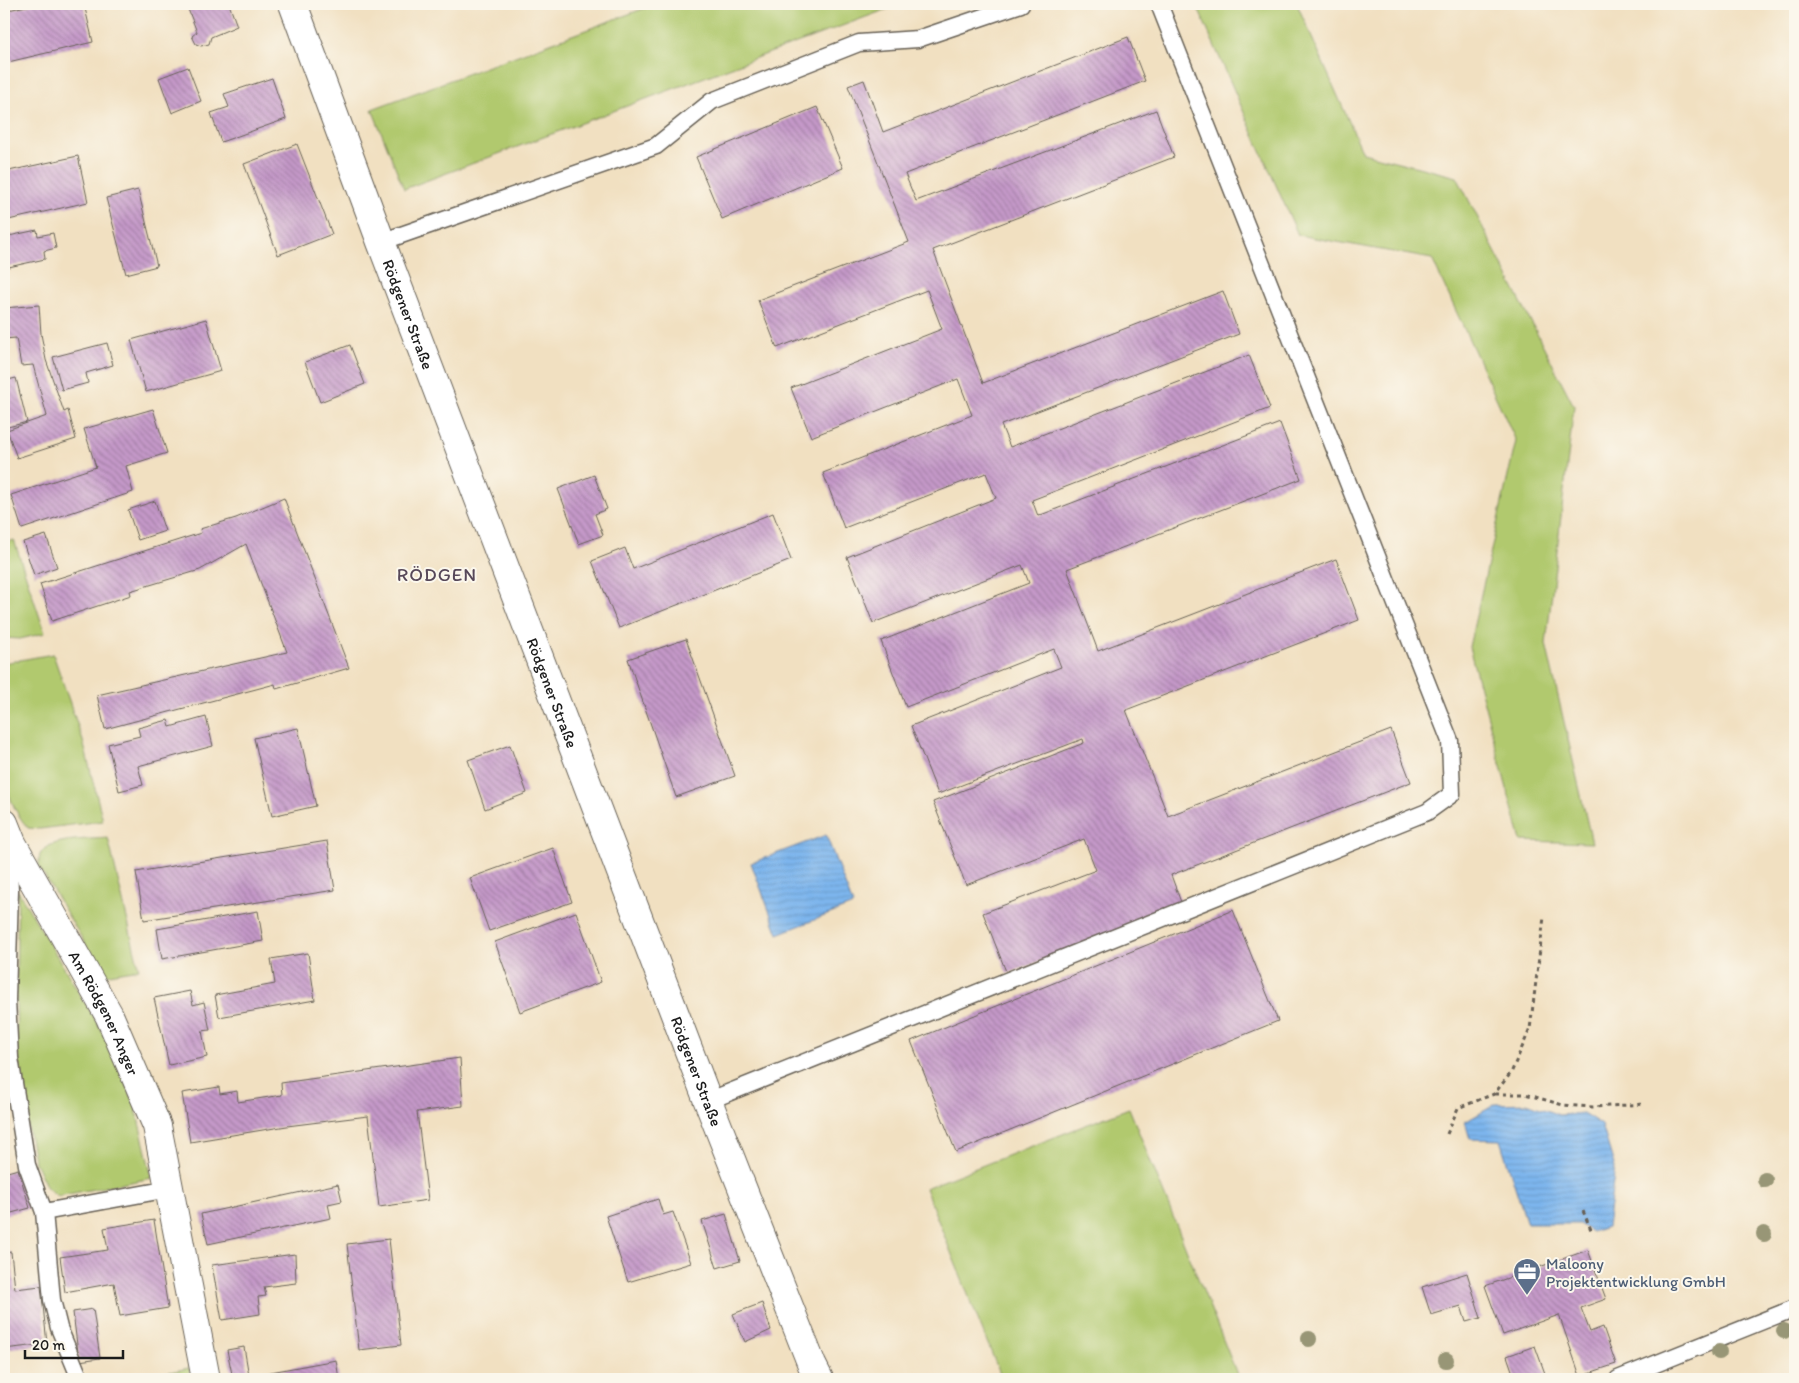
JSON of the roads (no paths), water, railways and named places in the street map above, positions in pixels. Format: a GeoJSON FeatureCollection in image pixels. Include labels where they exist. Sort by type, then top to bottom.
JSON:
{"type":"FeatureCollection","features":[{"type":"Feature","properties":{"kind":"street","name":"Rödgener Straße"},"geometry":{"type":"LineString","coordinates":[[293,4],[381,242],[708,1101],[819,1379]]}},
{"type":"Feature","properties":{"kind":"street","name":"Am Rödgener Anger"},"geometry":{"type":"LineString","coordinates":[[4,823],[14,848],[109,1015],[157,1126],[206,1379]]}},
{"type":"Feature","properties":{"kind":"lane"},"geometry":{"type":"LineString","coordinates":[[381,242],[656,146],[712,101],[858,43],[918,40],[1021,4]]}},
{"type":"Feature","properties":{"kind":"lane"},"geometry":{"type":"LineString","coordinates":[[708,1101],[1427,812],[1452,794],[1450,741],[1159,4]]}},
{"type":"Feature","properties":{"kind":"lane"},"geometry":{"type":"LineString","coordinates":[[14,848],[8,868],[10,890],[6,1000],[10,1058],[27,1166],[44,1212],[52,1300],[59,1328],[80,1379]]}},
{"type":"Feature","properties":{"kind":"lane"},"geometry":{"type":"LineString","coordinates":[[44,1212],[169,1189]]}},
{"type":"Feature","properties":{"kind":"lane"},"geometry":{"type":"LineString","coordinates":[[1618,1379],[1795,1308]]}},
{"type":"Feature","properties":{"kind":"water"},"geometry":{"type":"Polygon","coordinates":[[[826,835],[853,905],[778,934],[751,863],[826,835]]]}},
{"type":"Feature","properties":{"kind":"water"},"geometry":{"type":"Polygon","coordinates":[[[1527,1103],[1559,1115],[1583,1113],[1602,1125],[1615,1168],[1607,1227],[1592,1232],[1579,1224],[1527,1224],[1500,1140],[1470,1139],[1465,1122],[1496,1104],[1527,1103]]]}},
{"type":"Feature","properties":{"kind":"place","name":"Maloony Projektentwicklung GmbH"},"geometry":{"type":"Point","coordinates":[1527,1296]}},
{"type":"Feature","properties":{"kind":"district","name":"RÖDGEN"},"geometry":{"type":"Point","coordinates":[437,574]}}]}
